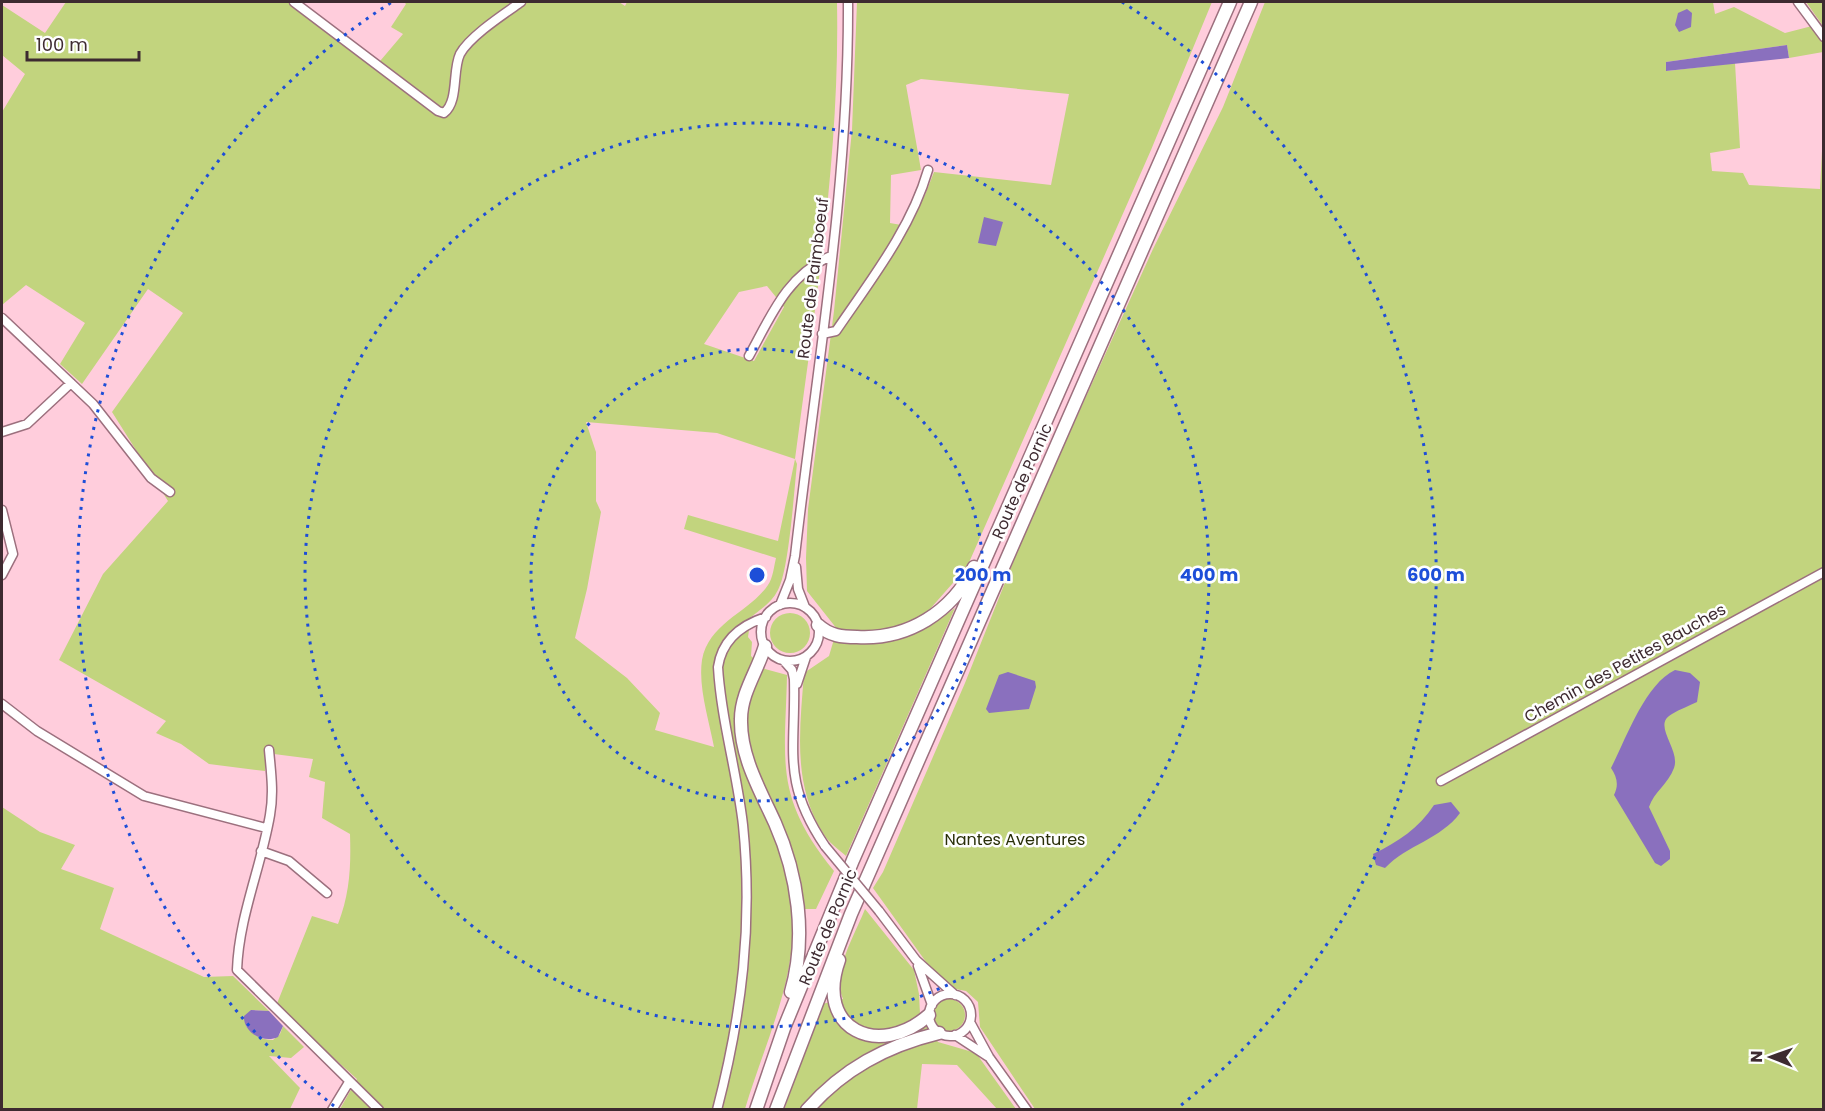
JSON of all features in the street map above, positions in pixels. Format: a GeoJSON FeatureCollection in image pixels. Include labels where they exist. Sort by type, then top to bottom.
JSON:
{"type":"FeatureCollection","features":[{"type":"Feature","properties":{"kind":"highway","name":"Route de Pornic"},"geometry":{"type":"LineString","coordinates":[[756,1110],[784,1028],[853,860],[1230,2]]}},
{"type":"Feature","properties":{"kind":"highway","name":"Route de Pornic"},"geometry":{"type":"LineString","coordinates":[[776,1110],[818,994],[857,900],[1251,2]]}},
{"type":"Feature","properties":{"kind":"highway"},"geometry":{"type":"LineString","coordinates":[[818,625],[833,635],[857,637],[893,634],[913,629],[951,601],[970,575],[981,551],[994,538]]}},
{"type":"Feature","properties":{"kind":"highway"},"geometry":{"type":"LineString","coordinates":[[763,641],[744,698],[741,731],[748,762],[783,843],[796,890],[797,967],[785,1009],[784,1028]]}},
{"type":"Feature","properties":{"kind":"highway"},"geometry":{"type":"LineString","coordinates":[[857,900],[855,918],[833,983],[832,994],[838,1013],[850,1028],[870,1036],[896,1035],[915,1028],[930,1010]]}},
{"type":"Feature","properties":{"kind":"highway"},"geometry":{"type":"LineString","coordinates":[[807,1110],[830,1084],[868,1059],[915,1039],[939,1033]]}},
{"type":"Feature","properties":{"kind":"street"},"geometry":{"type":"LineString","coordinates":[[294,2],[438,111],[444,113],[451,103],[460,55],[468,44],[521,2]]}},
{"type":"Feature","properties":{"kind":"street","name":"Route de Paimboeuf"},"geometry":{"type":"LineString","coordinates":[[780,605],[790,579],[795,556],[831,256],[844,134],[848,2]]}},
{"type":"Feature","properties":{"kind":"street"},"geometry":{"type":"LineString","coordinates":[[1798,2],[1824,37]]}},
{"type":"Feature","properties":{"kind":"street"},"geometry":{"type":"LineString","coordinates":[[822,334],[836,331],[884,260],[919,196],[928,170]]}},
{"type":"Feature","properties":{"kind":"street"},"geometry":{"type":"LineString","coordinates":[[749,356],[790,285],[803,272],[831,256]]}},
{"type":"Feature","properties":{"kind":"street"},"geometry":{"type":"LineString","coordinates":[[2,318],[93,404],[151,478],[170,492]]}},
{"type":"Feature","properties":{"kind":"street"},"geometry":{"type":"LineString","coordinates":[[2,432],[27,424],[71,383]]}},
{"type":"Feature","properties":{"kind":"street"},"geometry":{"type":"LineString","coordinates":[[2,510],[13,554],[2,575]]}},
{"type":"Feature","properties":{"kind":"street","name":"Route de Paimboeuf"},"geometry":{"type":"LineString","coordinates":[[795,556],[798,589],[805,608]]}},
{"type":"Feature","properties":{"kind":"street","name":"Chemin des Petites Bauches"},"geometry":{"type":"LineString","coordinates":[[1441,781],[1824,572]]}},
{"type":"Feature","properties":{"kind":"street"},"geometry":{"type":"LineString","coordinates":[[717,1110],[736,1037],[746,937],[743,825],[718,667],[722,647],[744,626],[766,617],[780,605],[793,604],[805,608],[813,615],[818,625],[818,641],[806,656],[800,670],[795,698],[792,754],[795,780],[805,813],[825,846],[916,960],[968,1005],[970,1022],[989,1058],[1027,1110]]}},
{"type":"Feature","properties":{"kind":"street"},"geometry":{"type":"LineString","coordinates":[[763,641],[766,617]]}},
{"type":"Feature","properties":{"kind":"street"},"geometry":{"type":"LineString","coordinates":[[737,633],[749,629],[763,641],[773,655],[784,661],[792,670],[795,698]]}},
{"type":"Feature","properties":{"kind":"street"},"geometry":{"type":"LineString","coordinates":[[784,661],[796,661],[806,656]]}},
{"type":"Feature","properties":{"kind":"street"},"geometry":{"type":"LineString","coordinates":[[2,704],[37,731],[144,796],[266,828]]}},
{"type":"Feature","properties":{"kind":"street"},"geometry":{"type":"LineString","coordinates":[[269,750],[272,787],[266,828],[239,939],[237,970],[379,1110]]}},
{"type":"Feature","properties":{"kind":"street"},"geometry":{"type":"LineString","coordinates":[[261,851],[278,855],[289,861],[327,893]]}},
{"type":"Feature","properties":{"kind":"street"},"geometry":{"type":"LineString","coordinates":[[916,960],[932,1025],[939,1033],[955,1035],[965,1040],[989,1058]]}},
{"type":"Feature","properties":{"kind":"street"},"geometry":{"type":"LineString","coordinates":[[930,1010],[939,997],[955,995]]}},
{"type":"Feature","properties":{"kind":"street"},"geometry":{"type":"LineString","coordinates":[[955,1035],[965,1029],[970,1022]]}},
{"type":"Feature","properties":{"kind":"street"},"geometry":{"type":"LineString","coordinates":[[332,1110],[349,1082]]}},
{"type":"Feature","properties":{"kind":"green space"},"geometry":{"type":"Polygon","coordinates":[[[66,2],[288,2],[375,67],[403,34],[391,27],[406,4],[404,2],[619,2],[625,6],[627,2],[837,2],[835,117],[825,231],[795,459],[797,464],[788,548],[778,590],[769,602],[751,617],[748,637],[752,642],[751,656],[765,669],[787,675],[785,756],[792,800],[801,822],[834,871],[816,909],[793,909],[793,935],[785,986],[745,1109],[340,1109],[357,1079],[276,1006],[312,916],[338,924],[347,890],[350,868],[350,834],[322,818],[325,782],[309,777],[313,759],[266,753],[265,771],[209,764],[181,744],[156,733],[166,721],[59,660],[103,574],[168,501],[112,412],[183,313],[148,289],[82,384],[60,364],[85,323],[26,285],[2,305],[2,112],[25,74],[2,55],[2,5],[45,33],[66,2]],[[767,286],[739,292],[704,344],[754,361],[784,307],[767,286]],[[586,422],[596,452],[596,501],[601,512],[587,589],[575,638],[627,678],[660,713],[655,730],[714,747],[701,681],[702,660],[706,647],[721,627],[760,595],[768,585],[776,558],[684,529],[688,515],[778,541],[795,459],[717,433],[586,422]]]}},
{"type":"Feature","properties":{"kind":"green space"},"geometry":{"type":"Polygon","coordinates":[[[857,2],[1212,2],[1151,150],[967,567],[930,609],[940,619],[955,608],[846,856],[825,836],[813,814],[802,775],[800,735],[804,673],[829,656],[837,629],[807,591],[806,558],[808,509],[834,311],[852,130],[857,2]],[[921,79],[906,85],[921,170],[891,175],[890,223],[907,226],[925,195],[934,172],[1051,185],[1069,94],[921,79]]]}},
{"type":"Feature","properties":{"kind":"green space","name":"Nantes Aventures"},"geometry":{"type":"Polygon","coordinates":[[[1265,2],[1713,2],[1715,14],[1734,7],[1785,33],[1812,26],[1823,44],[1823,52],[1789,58],[1787,45],[1666,62],[1667,71],[1735,63],[1740,148],[1710,153],[1712,171],[1743,173],[1749,185],[1820,189],[1823,132],[1823,1109],[1035,1109],[980,1027],[978,1002],[966,991],[944,987],[873,888],[883,872],[965,683],[1030,520],[1153,249],[1223,107],[1265,2]]]}},
{"type":"Feature","properties":{"kind":"green space"},"geometry":{"type":"Polygon","coordinates":[[[1806,2],[1823,2],[1823,26],[1806,2]]]}},
{"type":"Feature","properties":{"kind":"green space"},"geometry":{"type":"Polygon","coordinates":[[[790,613],[798,614],[804,619],[809,625],[809,641],[804,647],[798,652],[790,653],[782,652],[776,647],[771,641],[770,633],[771,625],[776,619],[782,614],[790,613]]]}},
{"type":"Feature","properties":{"kind":"green space"},"geometry":{"type":"Polygon","coordinates":[[[2,807],[40,832],[75,845],[61,869],[114,888],[100,929],[204,977],[233,976],[269,1011],[251,1010],[246,1026],[254,1034],[273,1040],[280,1034],[283,1026],[304,1047],[291,1058],[269,1056],[300,1088],[290,1109],[2,1109],[2,807]]]}},
{"type":"Feature","properties":{"kind":"green space"},"geometry":{"type":"Polygon","coordinates":[[[865,909],[914,970],[920,1014],[928,1029],[938,1042],[976,1053],[1016,1109],[997,1109],[957,1065],[922,1064],[917,1109],[784,1110],[822,1004],[843,999],[840,989],[842,966],[865,909]]]}},
{"type":"Feature","properties":{"kind":"green space"},"geometry":{"type":"Polygon","coordinates":[[[949,999],[960,1004],[965,1015],[960,1026],[949,1031],[938,1026],[933,1015],[938,1004],[949,999]]]}},
{"type":"Feature","properties":{"kind":"shaded area"},"geometry":{"type":"Polygon","coordinates":[[[1687,9],[1692,13],[1691,27],[1679,32],[1675,25],[1678,13],[1687,9]]]}},
{"type":"Feature","properties":{"kind":"shaded area"},"geometry":{"type":"Polygon","coordinates":[[[1787,45],[1789,58],[1666,71],[1666,62],[1787,45]]]}},
{"type":"Feature","properties":{"kind":"shaded area"},"geometry":{"type":"Polygon","coordinates":[[[984,217],[1003,222],[996,246],[978,243],[984,217]]]}},
{"type":"Feature","properties":{"kind":"shaded area"},"geometry":{"type":"Polygon","coordinates":[[[1675,670],[1690,673],[1700,682],[1697,702],[1672,714],[1664,724],[1674,753],[1674,768],[1649,807],[1670,851],[1670,859],[1661,866],[1655,863],[1614,795],[1617,781],[1611,768],[1637,713],[1654,687],[1675,670]]]}},
{"type":"Feature","properties":{"kind":"shaded area"},"geometry":{"type":"Polygon","coordinates":[[[1008,672],[1035,681],[1036,687],[1029,709],[989,713],[986,709],[999,675],[1008,672]]]}},
{"type":"Feature","properties":{"kind":"shaded area"},"geometry":{"type":"Polygon","coordinates":[[[1451,802],[1460,813],[1452,822],[1434,836],[1403,853],[1385,868],[1376,865],[1373,854],[1407,834],[1422,821],[1434,805],[1451,802]]]}},
{"type":"Feature","properties":{"kind":"shaded area"},"geometry":{"type":"Polygon","coordinates":[[[251,1010],[269,1011],[283,1026],[278,1037],[260,1038],[250,1032],[244,1016],[251,1010]]]}}]}
